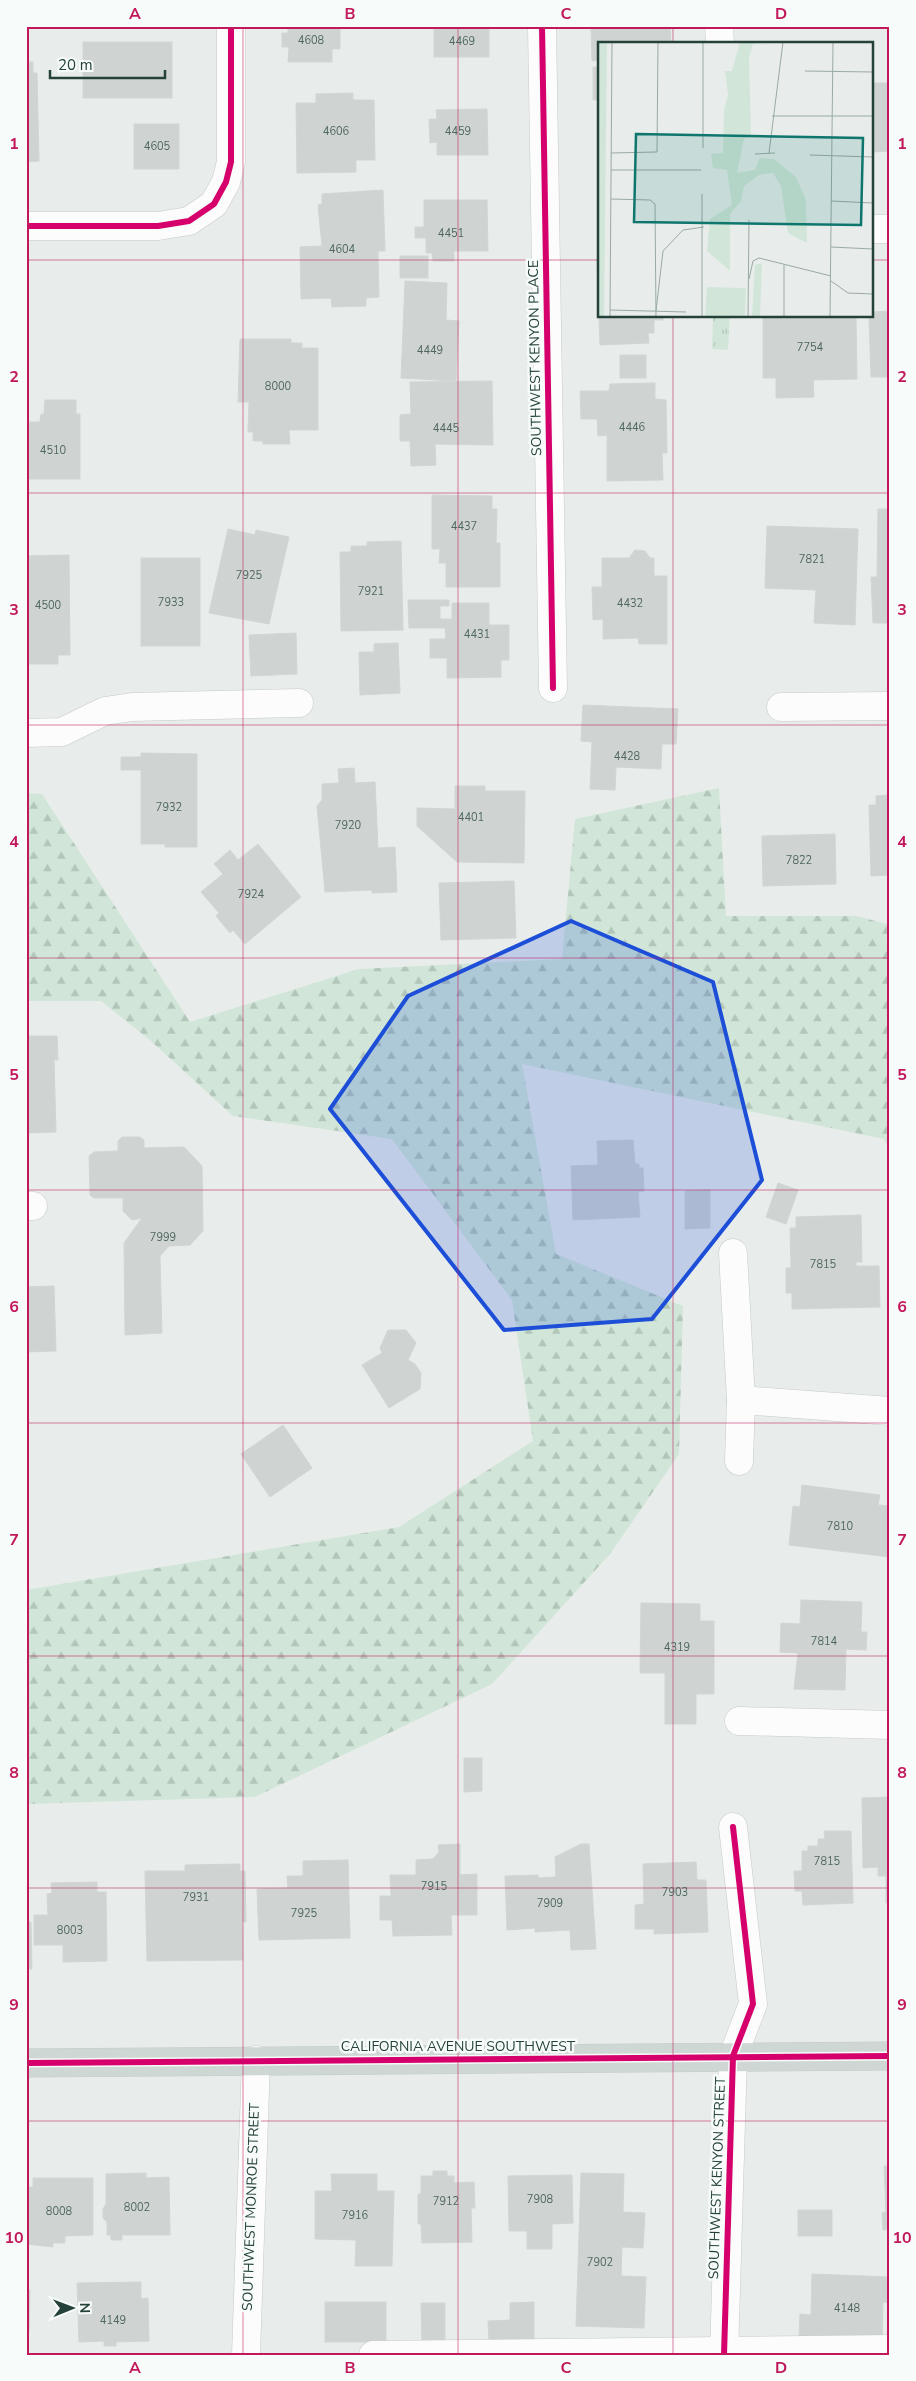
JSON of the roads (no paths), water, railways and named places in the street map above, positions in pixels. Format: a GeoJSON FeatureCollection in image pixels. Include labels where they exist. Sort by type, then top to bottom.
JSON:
{"type":"FeatureCollection","features":[{"type":"Feature","properties":{"kind":"main road","name":"CALIFORNIA AVENUE SOUTHWEST"},"geometry":{"type":"LineString","coordinates":[[26,2063],[890,2056]]}},
{"type":"Feature","properties":{"kind":"street"},"geometry":{"type":"LineString","coordinates":[[26,226],[158,226],[189,220],[214,204],[226,182],[231,162],[231,26]]}},
{"type":"Feature","properties":{"kind":"street","name":"SOUTHWEST KENYON PLACE"},"geometry":{"type":"LineString","coordinates":[[542,26],[554,688]]}},
{"type":"Feature","properties":{"kind":"street"},"geometry":{"type":"LineString","coordinates":[[719,26],[720,42]]}},
{"type":"Feature","properties":{"kind":"street"},"geometry":{"type":"LineString","coordinates":[[874,229],[890,228]]}},
{"type":"Feature","properties":{"kind":"street"},"geometry":{"type":"LineString","coordinates":[[26,733],[62,732],[105,711],[132,707],[299,703]]}},
{"type":"Feature","properties":{"kind":"street"},"geometry":{"type":"LineString","coordinates":[[781,707],[890,706]]}},
{"type":"Feature","properties":{"kind":"street"},"geometry":{"type":"LineString","coordinates":[[733,1253],[741,1400],[739,1460]]}},
{"type":"Feature","properties":{"kind":"street"},"geometry":{"type":"LineString","coordinates":[[741,1400],[890,1411]]}},
{"type":"Feature","properties":{"kind":"street"},"geometry":{"type":"LineString","coordinates":[[739,1721],[890,1725]]}},
{"type":"Feature","properties":{"kind":"street","name":"SOUTHWEST KENYON STREET"},"geometry":{"type":"LineString","coordinates":[[724,2352],[733,2056],[753,2004],[734,1827]]}},
{"type":"Feature","properties":{"kind":"street","name":"SOUTHWEST MONROE STREET"},"geometry":{"type":"LineString","coordinates":[[246,2355],[256,2060]]}},
{"type":"Feature","properties":{"kind":"street"},"geometry":{"type":"LineString","coordinates":[[373,2355],[890,2349]]}}]}
